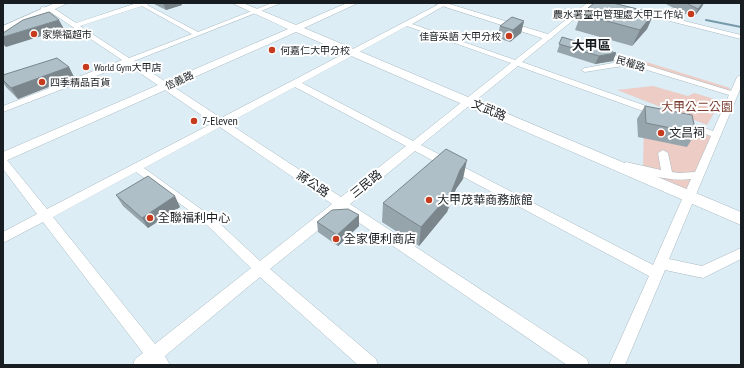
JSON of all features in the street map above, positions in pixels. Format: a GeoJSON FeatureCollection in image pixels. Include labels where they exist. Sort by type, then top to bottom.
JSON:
{"type":"FeatureCollection","features":[{"type":"Feature","properties":{"kind":"main road"},"geometry":{"type":"LineString","coordinates":[[3,25],[49,6],[64,3]]}},
{"type":"Feature","properties":{"kind":"main road","name":"文武路"},"geometry":{"type":"LineString","coordinates":[[236,3],[741,219]]}},
{"type":"Feature","properties":{"kind":"main road","name":"信義路"},"geometry":{"type":"LineString","coordinates":[[3,157],[354,3]]}},
{"type":"Feature","properties":{"kind":"main road"},"geometry":{"type":"LineString","coordinates":[[444,3],[553,37]]}},
{"type":"Feature","properties":{"kind":"main road"},"geometry":{"type":"LineString","coordinates":[[3,30],[49,6]]}},
{"type":"Feature","properties":{"kind":"street"},"geometry":{"type":"LineString","coordinates":[[75,25],[142,3],[197,34]]}},
{"type":"Feature","properties":{"kind":"street"},"geometry":{"type":"LineString","coordinates":[[3,109],[278,3]]}},
{"type":"Feature","properties":{"kind":"street"},"geometry":{"type":"LineString","coordinates":[[3,238],[444,3]]}},
{"type":"Feature","properties":{"kind":"street","name":"三民路"},"geometry":{"type":"LineString","coordinates":[[141,365],[468,101],[516,63],[553,37],[592,3]]}},
{"type":"Feature","properties":{"kind":"street","name":"蔣公路"},"geometry":{"type":"LineString","coordinates":[[49,6],[75,25],[581,365]]}},
{"type":"Feature","properties":{"kind":"street"},"geometry":{"type":"LineString","coordinates":[[636,10],[741,37]]}},
{"type":"Feature","properties":{"kind":"street"},"geometry":{"type":"LineString","coordinates":[[407,24],[716,134]]}},
{"type":"Feature","properties":{"kind":"street","name":"民權路"},"geometry":{"type":"LineString","coordinates":[[593,48],[628,60],[736,87]]}},
{"type":"Feature","properties":{"kind":"street"},"geometry":{"type":"LineString","coordinates":[[585,70],[616,65],[628,60]]}},
{"type":"Feature","properties":{"kind":"street"},"geometry":{"type":"LineString","coordinates":[[295,83],[413,145],[658,268],[703,272],[741,253]]}},
{"type":"Feature","properties":{"kind":"street"},"geometry":{"type":"LineString","coordinates":[[617,365],[736,87]]}},
{"type":"Feature","properties":{"kind":"street"},"geometry":{"type":"LineString","coordinates":[[663,153],[667,175]]}},
{"type":"Feature","properties":{"kind":"street"},"geometry":{"type":"LineString","coordinates":[[3,162],[162,365]]}},
{"type":"Feature","properties":{"kind":"street"},"geometry":{"type":"LineString","coordinates":[[612,163],[679,177],[698,175]]}},
{"type":"Feature","properties":{"kind":"street"},"geometry":{"type":"LineString","coordinates":[[136,167],[190,205],[370,365]]}},
{"type":"Feature","properties":{"kind":"green space"},"geometry":{"type":"Polygon","coordinates":[[[640,60],[730,88],[729,91],[637,64],[640,60]]]}},
{"type":"Feature","properties":{"kind":"green space","name":"大甲公二公園"},"geometry":{"type":"Polygon","coordinates":[[[653,86],[688,96],[694,93],[721,101],[707,125],[617,90],[653,86]]]}},
{"type":"Feature","properties":{"kind":"green space"},"geometry":{"type":"Polygon","coordinates":[[[644,112],[713,137],[690,191],[643,173],[644,112]]]}},
{"type":"Feature","properties":{"kind":"building"},"geometry":{"type":"Polygon","coordinates":[[[594,3],[613,3],[654,13],[640,30],[581,14],[594,3]]]}},
{"type":"Feature","properties":{"kind":"building"},"geometry":{"type":"Polygon","coordinates":[[[686,3],[703,3],[698,9],[686,3]]]}},
{"type":"Feature","properties":{"kind":"building"},"geometry":{"type":"Polygon","coordinates":[[[49,12],[59,20],[3,37],[3,33],[23,20],[49,12]]]}},
{"type":"Feature","properties":{"kind":"building"},"geometry":{"type":"Polygon","coordinates":[[[512,17],[524,21],[513,30],[500,26],[512,17]]]}},
{"type":"Feature","properties":{"kind":"building"},"geometry":{"type":"Polygon","coordinates":[[[562,37],[616,53],[599,56],[559,44],[562,37]]]}},
{"type":"Feature","properties":{"kind":"building"},"geometry":{"type":"Polygon","coordinates":[[[57,58],[69,67],[11,88],[3,80],[3,75],[57,58]]]}},
{"type":"Feature","properties":{"kind":"building"},"geometry":{"type":"Polygon","coordinates":[[[645,106],[692,115],[696,133],[646,123],[645,106]]]}},
{"type":"Feature","properties":{"kind":"building"},"geometry":{"type":"Polygon","coordinates":[[[446,149],[467,160],[460,170],[451,193],[421,227],[383,203],[446,149]]]}},
{"type":"Feature","properties":{"kind":"building"},"geometry":{"type":"Polygon","coordinates":[[[148,176],[175,196],[142,218],[116,195],[148,176]]]}},
{"type":"Feature","properties":{"kind":"building"},"geometry":{"type":"Polygon","coordinates":[[[348,209],[359,215],[337,235],[317,222],[332,210],[348,209]]]}},
{"type":"Feature","properties":{"kind":"waterway"},"geometry":{"type":"LineString","coordinates":[[706,20],[741,27]]}},
{"type":"Feature","properties":{"kind":"place","name":"農水署臺中管理處大甲工作站"},"geometry":{"type":"Point","coordinates":[691,14]}},
{"type":"Feature","properties":{"kind":"place","name":"家樂福超市"},"geometry":{"type":"Point","coordinates":[34,34]}},
{"type":"Feature","properties":{"kind":"place","name":"佳音英語 大甲分校"},"geometry":{"type":"Point","coordinates":[509,36]}},
{"type":"Feature","properties":{"kind":"place","name":"何嘉仁大甲分校"},"geometry":{"type":"Point","coordinates":[272,50]}},
{"type":"Feature","properties":{"kind":"place","name":"World Gym大甲店"},"geometry":{"type":"Point","coordinates":[86,67]}},
{"type":"Feature","properties":{"kind":"place","name":"四季精品百貨"},"geometry":{"type":"Point","coordinates":[42,82]}},
{"type":"Feature","properties":{"kind":"place","name":"7-Eleven"},"geometry":{"type":"Point","coordinates":[194,121]}},
{"type":"Feature","properties":{"kind":"place","name":"文昌祠"},"geometry":{"type":"Point","coordinates":[661,133]}},
{"type":"Feature","properties":{"kind":"place","name":"大甲茂華商務旅館"},"geometry":{"type":"Point","coordinates":[429,200]}},
{"type":"Feature","properties":{"kind":"place","name":"全聯福利中心"},"geometry":{"type":"Point","coordinates":[150,218]}},
{"type":"Feature","properties":{"kind":"place","name":"全家便利商店"},"geometry":{"type":"Point","coordinates":[336,239]}},
{"type":"Feature","properties":{"kind":"district","name":"大甲區"},"geometry":{"type":"Point","coordinates":[591,45]}}]}
